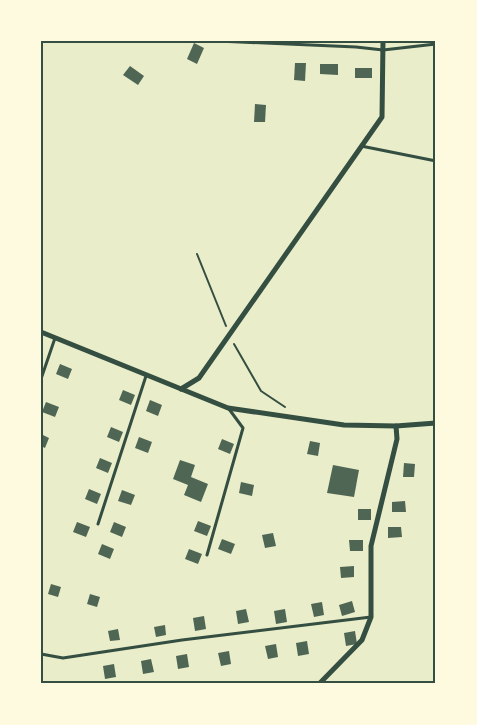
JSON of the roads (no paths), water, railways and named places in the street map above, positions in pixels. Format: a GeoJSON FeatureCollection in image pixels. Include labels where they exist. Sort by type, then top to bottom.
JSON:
{"type":"FeatureCollection","features":[{"type":"Feature","properties":{"kind":"street"},"geometry":{"type":"LineString","coordinates":[[181,389],[198,378],[382,117],[383,41]]}},
{"type":"Feature","properties":{"kind":"street"},"geometry":{"type":"LineString","coordinates":[[41,332],[228,408],[344,425],[396,426],[436,423]]}},
{"type":"Feature","properties":{"kind":"street"},"geometry":{"type":"LineString","coordinates":[[319,684],[362,640],[371,617],[371,546],[397,439],[396,426]]}},
{"type":"Feature","properties":{"kind":"lane"},"geometry":{"type":"LineString","coordinates":[[217,41],[356,47],[383,50],[436,44]]}},
{"type":"Feature","properties":{"kind":"lane"},"geometry":{"type":"LineString","coordinates":[[361,146],[436,160]]}},
{"type":"Feature","properties":{"kind":"lane"},"geometry":{"type":"LineString","coordinates":[[41,379],[55,337]]}},
{"type":"Feature","properties":{"kind":"lane"},"geometry":{"type":"LineString","coordinates":[[98,524],[146,376]]}},
{"type":"Feature","properties":{"kind":"lane"},"geometry":{"type":"LineString","coordinates":[[207,555],[243,428],[228,408]]}},
{"type":"Feature","properties":{"kind":"lane"},"geometry":{"type":"LineString","coordinates":[[41,654],[63,658],[182,640],[371,617]]}}]}
